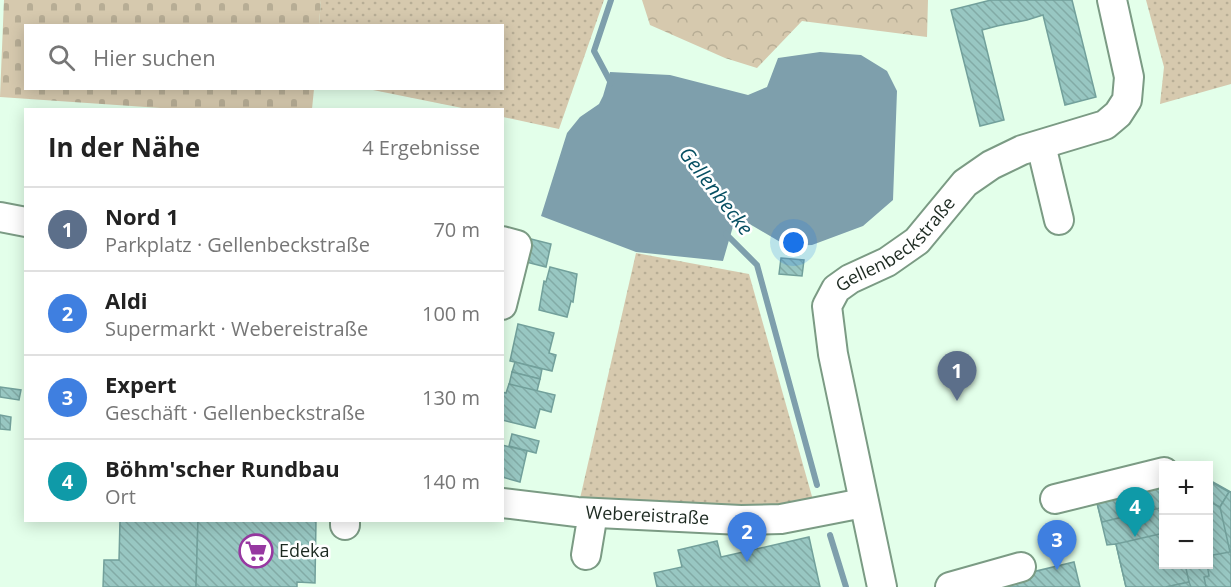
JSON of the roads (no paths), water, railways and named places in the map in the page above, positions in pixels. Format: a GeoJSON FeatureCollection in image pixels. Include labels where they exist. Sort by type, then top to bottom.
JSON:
{"type":"FeatureCollection","features":[{"type":"Feature","properties":{"kind":"street","name":"Gellenbeckstraße"},"geometry":{"type":"LineString","coordinates":[[882,587],[833,354],[827,306],[836,289],[850,279],[887,262],[917,241],[965,183],[991,165],[1022,150],[1105,125],[1118,114],[1127,100],[1129,77],[1112,0]]}},
{"type":"Feature","properties":{"kind":"street"},"geometry":{"type":"LineString","coordinates":[[1041,145],[1059,220]]}},
{"type":"Feature","properties":{"kind":"street"},"geometry":{"type":"LineString","coordinates":[[0,217],[24,222]]}},
{"type":"Feature","properties":{"kind":"street"},"geometry":{"type":"LineString","coordinates":[[504,242],[517,245],[504,297]]}},
{"type":"Feature","properties":{"kind":"street"},"geometry":{"type":"LineString","coordinates":[[1055,499],[1159,473]]}},
{"type":"Feature","properties":{"kind":"street","name":"Webereistraße"},"geometry":{"type":"LineString","coordinates":[[504,503],[593,513],[741,520],[781,519],[863,503]]}},
{"type":"Feature","properties":{"kind":"street"},"geometry":{"type":"LineString","coordinates":[[586,555],[593,513]]}},
{"type":"Feature","properties":{"kind":"street"},"geometry":{"type":"LineString","coordinates":[[951,587],[1022,567]]}},
{"type":"Feature","properties":{"kind":"water"},"geometry":{"type":"Polygon","coordinates":[[[820,52],[861,55],[887,71],[897,91],[893,200],[863,226],[812,245],[787,246],[736,216],[723,261],[636,252],[541,216],[567,133],[580,117],[599,104],[610,72],[670,75],[748,95],[767,87],[778,58],[820,52]]]}},
{"type":"Feature","properties":{"kind":"waterway","name":"Gellenbecke"},"geometry":{"type":"LineString","coordinates":[[611,0],[594,51],[611,83]]}},
{"type":"Feature","properties":{"kind":"waterway","name":"Gellenbecke"},"geometry":{"type":"LineString","coordinates":[[726,234],[757,265],[817,485]]}},
{"type":"Feature","properties":{"kind":"waterway","name":"Gellenbecke"},"geometry":{"type":"LineString","coordinates":[[830,535],[846,587]]}},
{"type":"Feature","properties":{"kind":"place","name":"Nord 1"},"geometry":{"type":"Point","coordinates":[957,401]}},
{"type":"Feature","properties":{"kind":"place","name":"Böhm'scher Rundbau"},"geometry":{"type":"Point","coordinates":[1135,537]}},
{"type":"Feature","properties":{"kind":"place","name":"Edeka"},"geometry":{"type":"Point","coordinates":[256,551]}},
{"type":"Feature","properties":{"kind":"place","name":"Aldi"},"geometry":{"type":"Point","coordinates":[747,562]}},
{"type":"Feature","properties":{"kind":"place","name":"Expert"},"geometry":{"type":"Point","coordinates":[1057,570]}}]}
